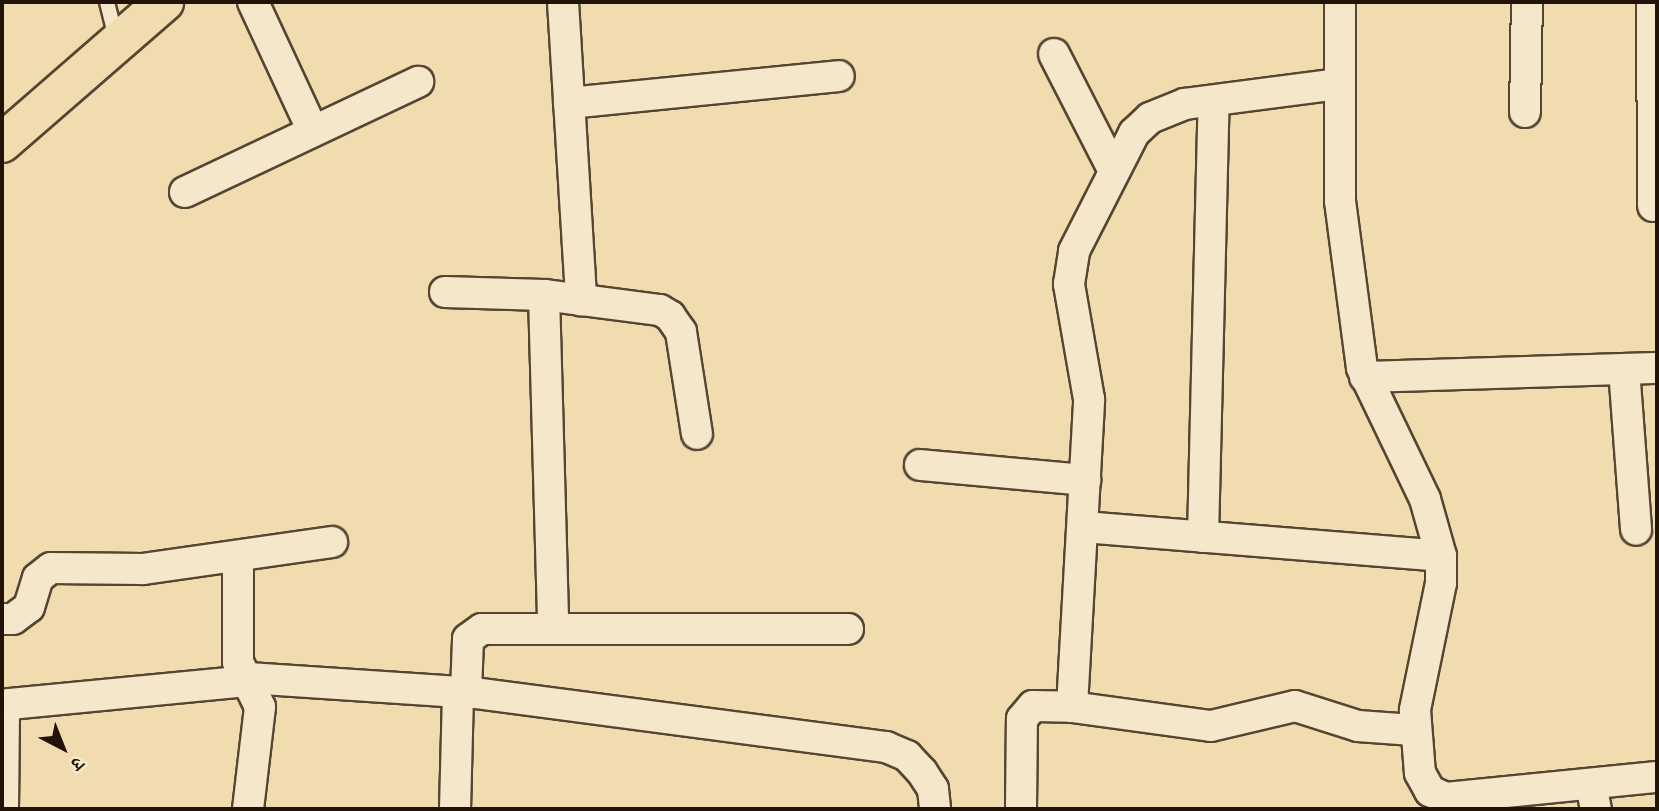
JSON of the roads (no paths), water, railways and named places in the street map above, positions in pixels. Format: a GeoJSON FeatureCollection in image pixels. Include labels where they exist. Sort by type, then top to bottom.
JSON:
{"type":"FeatureCollection","features":[{"type":"Feature","properties":{"kind":"main road"},"geometry":{"type":"LineString","coordinates":[[2,143],[164,2]]}},
{"type":"Feature","properties":{"kind":"street"},"geometry":{"type":"LineString","coordinates":[[253,2],[313,131]]}},
{"type":"Feature","properties":{"kind":"street"},"geometry":{"type":"LineString","coordinates":[[563,2],[581,300]]}},
{"type":"Feature","properties":{"kind":"street"},"geometry":{"type":"LineString","coordinates":[[1340,2],[1338,84],[1341,213],[1365,377],[1425,499],[1441,556],[1441,583],[1413,730],[1420,773],[1438,796],[1594,797],[1657,777]]}},
{"type":"Feature","properties":{"kind":"street"},"geometry":{"type":"LineString","coordinates":[[1525,112],[1527,2]]}},
{"type":"Feature","properties":{"kind":"street"},"geometry":{"type":"LineString","coordinates":[[1652,2],[1653,206]]}},
{"type":"Feature","properties":{"kind":"street"},"geometry":{"type":"LineString","coordinates":[[1054,54],[1114,171]]}},
{"type":"Feature","properties":{"kind":"street"},"geometry":{"type":"LineString","coordinates":[[569,103],[839,76]]}},
{"type":"Feature","properties":{"kind":"street"},"geometry":{"type":"LineString","coordinates":[[185,192],[418,82]]}},
{"type":"Feature","properties":{"kind":"street"},"geometry":{"type":"LineString","coordinates":[[1072,707],[1089,399],[1070,266],[1134,133],[1150,118],[1167,108],[1338,84]]}},
{"type":"Feature","properties":{"kind":"street"},"geometry":{"type":"LineString","coordinates":[[1203,537],[1214,101]]}},
{"type":"Feature","properties":{"kind":"street"},"geometry":{"type":"LineString","coordinates":[[445,292],[544,295],[660,310],[677,323],[697,434]]}},
{"type":"Feature","properties":{"kind":"street"},"geometry":{"type":"LineString","coordinates":[[544,295],[553,627]]}},
{"type":"Feature","properties":{"kind":"street"},"geometry":{"type":"LineString","coordinates":[[1624,369],[1636,530]]}},
{"type":"Feature","properties":{"kind":"street"},"geometry":{"type":"LineString","coordinates":[[1365,377],[1657,369]]}},
{"type":"Feature","properties":{"kind":"street"},"geometry":{"type":"LineString","coordinates":[[920,465],[1085,480]]}},
{"type":"Feature","properties":{"kind":"street"},"geometry":{"type":"LineString","coordinates":[[1083,527],[1441,556]]}},
{"type":"Feature","properties":{"kind":"street"},"geometry":{"type":"LineString","coordinates":[[2,619],[13,619],[29,607],[45,570],[143,569],[332,542]]}},
{"type":"Feature","properties":{"kind":"street"},"geometry":{"type":"LineString","coordinates":[[238,557],[238,662],[249,679],[260,707],[248,809]]}},
{"type":"Feature","properties":{"kind":"street"},"geometry":{"type":"LineString","coordinates":[[455,809],[466,645],[474,633],[553,627],[848,629]]}},
{"type":"Feature","properties":{"kind":"street"},"geometry":{"type":"LineString","coordinates":[[3,809],[4,716],[9,704],[249,679],[462,692],[886,747],[906,756],[922,772],[933,789],[935,809]]}},
{"type":"Feature","properties":{"kind":"street"},"geometry":{"type":"LineString","coordinates":[[1021,809],[1024,713],[1033,706],[1072,707],[1211,726],[1295,706],[1358,726],[1413,730]]}},
{"type":"Feature","properties":{"kind":"lane"},"geometry":{"type":"LineString","coordinates":[[107,2],[118,43]]}}]}
